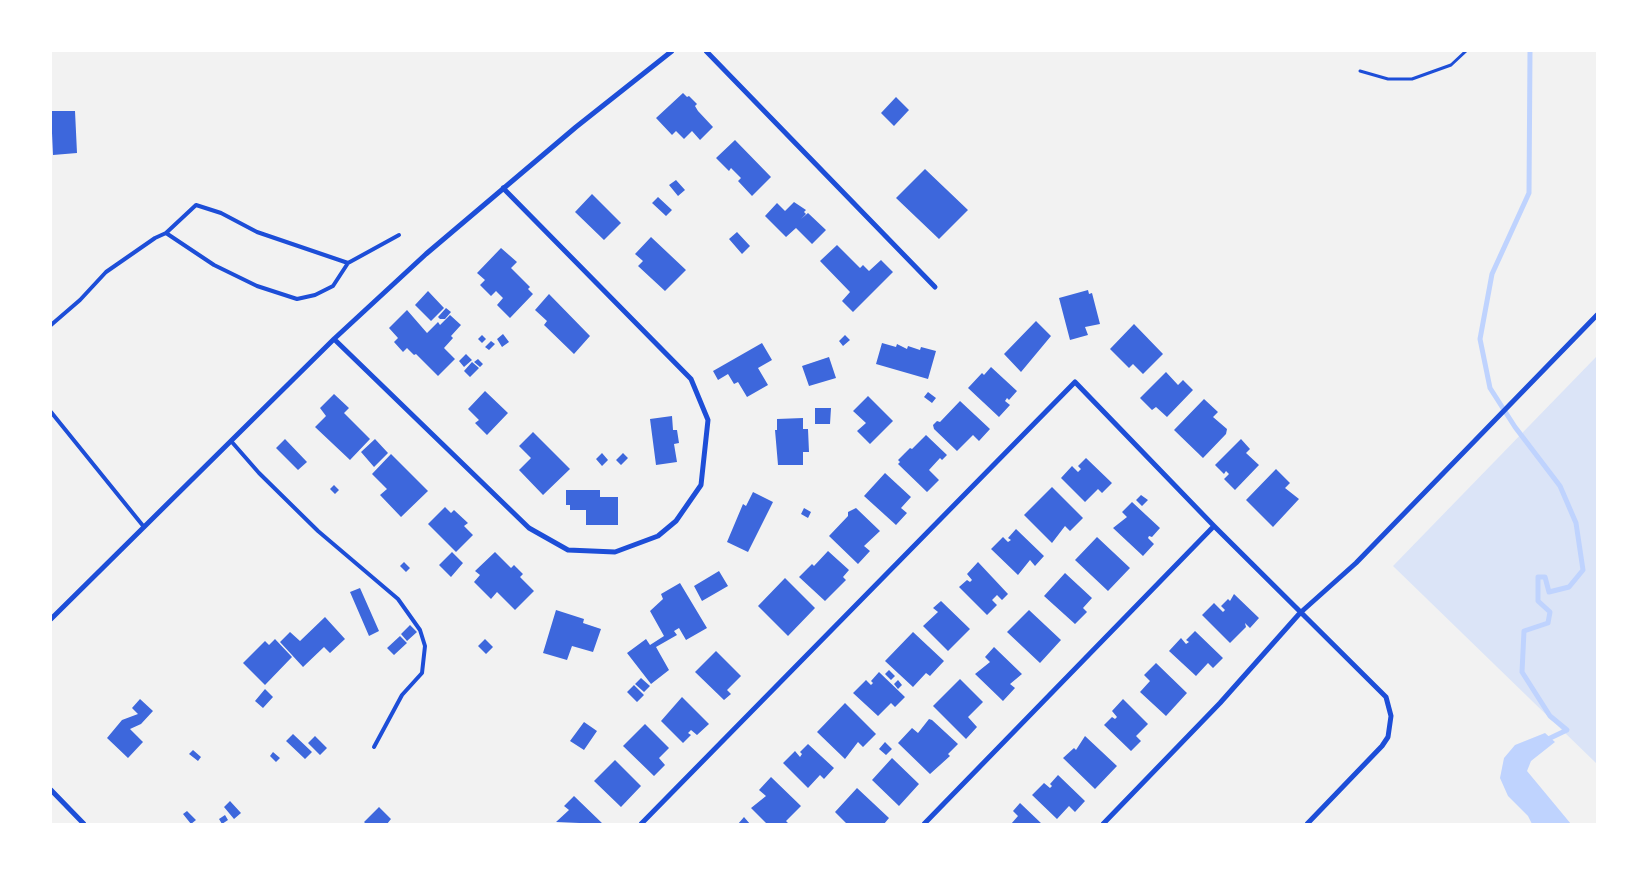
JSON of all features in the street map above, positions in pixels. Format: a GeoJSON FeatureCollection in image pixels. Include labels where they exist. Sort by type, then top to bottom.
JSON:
{"type":"FeatureCollection","features":[{"type":"Feature","properties":{"kind":"street"},"geometry":{"type":"LineString","coordinates":[[51,619],[334,339],[426,254],[503,188],[672,51]]}},
{"type":"Feature","properties":{"kind":"street"},"geometry":{"type":"LineString","coordinates":[[706,51],[935,287]]}},
{"type":"Feature","properties":{"kind":"street"},"geometry":{"type":"LineString","coordinates":[[334,339],[530,528],[568,550],[615,552],[658,536],[676,521],[700,485],[708,420],[691,379],[503,188]]}},
{"type":"Feature","properties":{"kind":"street"},"geometry":{"type":"LineString","coordinates":[[1103,824],[1220,703],[1300,613],[1356,563],[1597,315]]}},
{"type":"Feature","properties":{"kind":"street"},"geometry":{"type":"LineString","coordinates":[[641,824],[1075,382],[1214,526],[1300,613],[1377,685],[1386,697],[1391,716],[1388,737],[1382,746],[1307,824]]}},
{"type":"Feature","properties":{"kind":"street"},"geometry":{"type":"LineString","coordinates":[[924,824],[1214,526]]}},
{"type":"Feature","properties":{"kind":"street"},"geometry":{"type":"LineString","coordinates":[[51,790],[84,824]]}},
{"type":"Feature","properties":{"kind":"lane"},"geometry":{"type":"LineString","coordinates":[[51,325],[80,300],[106,272],[155,238],[166,234],[196,206],[221,213],[257,232],[348,263]]}},
{"type":"Feature","properties":{"kind":"lane"},"geometry":{"type":"LineString","coordinates":[[166,234],[214,265],[257,286],[297,299],[315,295],[333,286],[348,263],[399,235]]}},
{"type":"Feature","properties":{"kind":"lane"},"geometry":{"type":"LineString","coordinates":[[51,412],[144,527]]}},
{"type":"Feature","properties":{"kind":"lane"},"geometry":{"type":"LineString","coordinates":[[231,441],[259,473],[318,531],[398,600],[420,630],[425,646],[422,673],[402,695],[374,747]]}},
{"type":"Feature","properties":{"kind":"path"},"geometry":{"type":"LineString","coordinates":[[1360,72],[1388,79],[1412,79],[1431,74],[1451,65],[1466,51]]}},
{"type":"Feature","properties":{"kind":"shaded area"},"geometry":{"type":"Polygon","coordinates":[[[1597,356],[1597,764],[1393,566],[1597,356]]]}},
{"type":"Feature","properties":{"kind":"water"},"geometry":{"type":"Polygon","coordinates":[[[1545,733],[1555,742],[1531,761],[1527,771],[1571,824],[1532,824],[1528,816],[1508,796],[1500,778],[1504,758],[1515,745],[1545,733]]]}},
{"type":"Feature","properties":{"kind":"building"},"geometry":{"type":"Polygon","coordinates":[[[683,93],[697,104],[695,106],[698,111],[713,127],[700,140],[692,131],[684,139],[676,131],[672,135],[656,118],[683,93]]]}},
{"type":"Feature","properties":{"kind":"building"},"geometry":{"type":"Polygon","coordinates":[[[896,97],[909,110],[894,126],[881,113],[896,97]]]}},
{"type":"Feature","properties":{"kind":"building"},"geometry":{"type":"Polygon","coordinates":[[[51,111],[75,111],[77,153],[53,155],[51,111]]]}},
{"type":"Feature","properties":{"kind":"building"},"geometry":{"type":"Polygon","coordinates":[[[735,140],[771,177],[752,196],[738,181],[741,178],[731,168],[729,171],[716,158],[735,140]]]}},
{"type":"Feature","properties":{"kind":"building"},"geometry":{"type":"Polygon","coordinates":[[[925,169],[968,210],[939,239],[896,198],[925,169]]]}},
{"type":"Feature","properties":{"kind":"building"},"geometry":{"type":"Polygon","coordinates":[[[676,180],[685,190],[678,196],[669,185],[676,180]]]}},
{"type":"Feature","properties":{"kind":"building"},"geometry":{"type":"Polygon","coordinates":[[[592,194],[621,223],[604,240],[575,212],[592,194]]]}},
{"type":"Feature","properties":{"kind":"building"},"geometry":{"type":"Polygon","coordinates":[[[658,197],[672,210],[666,216],[652,203],[658,197]]]}},
{"type":"Feature","properties":{"kind":"building"},"geometry":{"type":"Polygon","coordinates":[[[794,202],[806,210],[804,212],[806,214],[801,219],[808,213],[826,230],[812,244],[796,228],[786,237],[765,216],[777,203],[785,211],[794,202]]]}},
{"type":"Feature","properties":{"kind":"building"},"geometry":{"type":"Polygon","coordinates":[[[737,232],[750,246],[742,254],[729,239],[737,232]]]}},
{"type":"Feature","properties":{"kind":"building"},"geometry":{"type":"Polygon","coordinates":[[[651,237],[686,270],[665,291],[638,266],[643,261],[635,254],[651,237]]]}},
{"type":"Feature","properties":{"kind":"building"},"geometry":{"type":"Polygon","coordinates":[[[837,245],[860,268],[863,265],[869,271],[881,260],[893,272],[853,312],[842,301],[850,292],[820,261],[837,245]]]}},
{"type":"Feature","properties":{"kind":"building"},"geometry":{"type":"Polygon","coordinates":[[[501,248],[517,262],[511,268],[530,287],[528,289],[533,294],[510,318],[497,305],[503,298],[496,291],[491,296],[480,285],[485,280],[477,273],[501,248]]]}},
{"type":"Feature","properties":{"kind":"building"},"geometry":{"type":"Polygon","coordinates":[[[1088,290],[1089,294],[1092,293],[1100,324],[1085,327],[1088,335],[1070,340],[1059,298],[1088,290]]]}},
{"type":"Feature","properties":{"kind":"building"},"geometry":{"type":"Polygon","coordinates":[[[428,291],[444,308],[431,321],[415,305],[428,291]]]}},
{"type":"Feature","properties":{"kind":"building"},"geometry":{"type":"Polygon","coordinates":[[[549,294],[590,336],[574,354],[544,325],[547,321],[535,310],[549,294]]]}},
{"type":"Feature","properties":{"kind":"building"},"geometry":{"type":"Polygon","coordinates":[[[446,308],[451,312],[445,319],[440,319],[438,317],[446,308]]]}},
{"type":"Feature","properties":{"kind":"building"},"geometry":{"type":"Polygon","coordinates":[[[407,310],[427,333],[438,322],[440,325],[450,315],[461,325],[451,336],[453,338],[444,348],[455,359],[438,376],[416,354],[414,355],[407,348],[403,352],[394,342],[398,338],[389,328],[407,310]]]}},
{"type":"Feature","properties":{"kind":"building"},"geometry":{"type":"Polygon","coordinates":[[[1036,321],[1051,336],[1021,372],[1004,354],[1036,321]]]}},
{"type":"Feature","properties":{"kind":"building"},"geometry":{"type":"Polygon","coordinates":[[[1134,324],[1163,354],[1143,374],[1133,364],[1129,368],[1110,349],[1134,324]]]}},
{"type":"Feature","properties":{"kind":"building"},"geometry":{"type":"Polygon","coordinates":[[[503,334],[509,342],[502,347],[497,339],[503,334]]]}},
{"type":"Feature","properties":{"kind":"building"},"geometry":{"type":"Polygon","coordinates":[[[482,335],[486,339],[482,343],[478,339],[482,335]]]}},
{"type":"Feature","properties":{"kind":"building"},"geometry":{"type":"Polygon","coordinates":[[[845,335],[850,340],[843,346],[839,341],[845,335]]]}},
{"type":"Feature","properties":{"kind":"building"},"geometry":{"type":"Polygon","coordinates":[[[491,341],[495,344],[489,350],[485,347],[491,341]]]}},
{"type":"Feature","properties":{"kind":"building"},"geometry":{"type":"Polygon","coordinates":[[[762,343],[772,360],[758,368],[768,385],[747,397],[738,382],[734,384],[728,374],[718,380],[713,371],[762,343]]]}},
{"type":"Feature","properties":{"kind":"building"},"geometry":{"type":"Polygon","coordinates":[[[882,343],[896,347],[897,344],[907,349],[908,346],[920,350],[921,347],[936,351],[928,379],[876,364],[882,343]]]}},
{"type":"Feature","properties":{"kind":"building"},"geometry":{"type":"Polygon","coordinates":[[[466,354],[472,360],[464,367],[459,361],[466,354]]]}},
{"type":"Feature","properties":{"kind":"building"},"geometry":{"type":"Polygon","coordinates":[[[829,357],[836,378],[809,386],[802,366],[829,357]]]}},
{"type":"Feature","properties":{"kind":"building"},"geometry":{"type":"Polygon","coordinates":[[[478,359],[483,364],[480,367],[474,362],[478,359]]]}},
{"type":"Feature","properties":{"kind":"building"},"geometry":{"type":"Polygon","coordinates":[[[472,362],[479,368],[470,377],[464,371],[472,362]]]}},
{"type":"Feature","properties":{"kind":"building"},"geometry":{"type":"Polygon","coordinates":[[[991,367],[1017,391],[1009,400],[1007,398],[1005,401],[1010,405],[999,417],[968,388],[982,373],[984,375],[991,367]]]}},
{"type":"Feature","properties":{"kind":"building"},"geometry":{"type":"Polygon","coordinates":[[[1166,372],[1178,385],[1183,380],[1193,390],[1167,417],[1156,407],[1152,410],[1140,398],[1166,372]]]}},
{"type":"Feature","properties":{"kind":"building"},"geometry":{"type":"Polygon","coordinates":[[[485,391],[508,413],[487,435],[475,423],[479,420],[468,409],[485,391]]]}},
{"type":"Feature","properties":{"kind":"building"},"geometry":{"type":"Polygon","coordinates":[[[928,392],[936,398],[932,403],[924,397],[928,392]]]}},
{"type":"Feature","properties":{"kind":"building"},"geometry":{"type":"Polygon","coordinates":[[[334,394],[349,408],[344,413],[370,439],[350,460],[315,427],[326,416],[320,408],[334,394]]]}},
{"type":"Feature","properties":{"kind":"building"},"geometry":{"type":"Polygon","coordinates":[[[868,396],[893,421],[870,444],[857,431],[866,423],[853,411],[868,396]]]}},
{"type":"Feature","properties":{"kind":"building"},"geometry":{"type":"Polygon","coordinates":[[[1204,399],[1218,412],[1213,417],[1227,429],[1226,434],[1203,458],[1174,430],[1204,399]]]}},
{"type":"Feature","properties":{"kind":"building"},"geometry":{"type":"Polygon","coordinates":[[[960,401],[990,429],[979,441],[973,435],[957,451],[934,429],[933,425],[937,421],[940,422],[960,401]]]}},
{"type":"Feature","properties":{"kind":"building"},"geometry":{"type":"Polygon","coordinates":[[[815,408],[831,408],[830,424],[815,424],[815,408]]]}},
{"type":"Feature","properties":{"kind":"building"},"geometry":{"type":"Polygon","coordinates":[[[672,416],[673,430],[677,430],[679,443],[674,444],[677,462],[656,465],[650,419],[672,416]]]}},
{"type":"Feature","properties":{"kind":"building"},"geometry":{"type":"Polygon","coordinates":[[[803,418],[803,429],[808,429],[809,452],[803,452],[803,465],[778,465],[775,430],[777,430],[777,419],[803,418]]]}},
{"type":"Feature","properties":{"kind":"building"},"geometry":{"type":"Polygon","coordinates":[[[533,432],[570,469],[543,495],[519,470],[531,458],[519,446],[533,432]]]}},
{"type":"Feature","properties":{"kind":"building"},"geometry":{"type":"Polygon","coordinates":[[[926,435],[947,455],[942,460],[940,458],[929,470],[939,480],[927,492],[898,464],[900,462],[898,460],[926,435]]]}},
{"type":"Feature","properties":{"kind":"building"},"geometry":{"type":"Polygon","coordinates":[[[285,439],[307,462],[298,470],[276,448],[285,439]]]}},
{"type":"Feature","properties":{"kind":"building"},"geometry":{"type":"Polygon","coordinates":[[[375,439],[388,453],[374,467],[361,452],[375,439]]]}},
{"type":"Feature","properties":{"kind":"building"},"geometry":{"type":"Polygon","coordinates":[[[1241,439],[1250,449],[1246,453],[1259,465],[1235,490],[1224,479],[1229,474],[1226,471],[1224,474],[1215,465],[1241,439]]]}},
{"type":"Feature","properties":{"kind":"building"},"geometry":{"type":"Polygon","coordinates":[[[602,453],[608,460],[602,466],[596,459],[602,453]]]}},
{"type":"Feature","properties":{"kind":"building"},"geometry":{"type":"Polygon","coordinates":[[[623,453],[628,458],[621,465],[616,460],[623,453]]]}},
{"type":"Feature","properties":{"kind":"building"},"geometry":{"type":"Polygon","coordinates":[[[391,454],[428,491],[401,517],[380,495],[387,489],[372,474],[391,454]]]}},
{"type":"Feature","properties":{"kind":"building"},"geometry":{"type":"Polygon","coordinates":[[[1086,458],[1112,483],[1102,493],[1098,489],[1085,502],[1061,478],[1072,466],[1078,472],[1081,469],[1078,466],[1086,458]]]}},
{"type":"Feature","properties":{"kind":"building"},"geometry":{"type":"Polygon","coordinates":[[[1276,469],[1290,483],[1285,488],[1299,499],[1273,527],[1246,500],[1276,469]]]}},
{"type":"Feature","properties":{"kind":"building"},"geometry":{"type":"Polygon","coordinates":[[[885,473],[911,497],[901,508],[907,513],[896,525],[864,496],[885,473]]]}},
{"type":"Feature","properties":{"kind":"building"},"geometry":{"type":"Polygon","coordinates":[[[334,485],[339,490],[335,494],[330,489],[334,485]]]}},
{"type":"Feature","properties":{"kind":"building"},"geometry":{"type":"Polygon","coordinates":[[[1052,487],[1083,518],[1070,531],[1065,526],[1052,543],[1024,515],[1052,487]]]}},
{"type":"Feature","properties":{"kind":"building"},"geometry":{"type":"Polygon","coordinates":[[[566,490],[600,490],[600,497],[618,497],[618,525],[586,525],[586,510],[570,510],[570,505],[566,505],[566,490]]]}},
{"type":"Feature","properties":{"kind":"building"},"geometry":{"type":"Polygon","coordinates":[[[753,492],[773,502],[748,552],[727,542],[743,504],[746,506],[753,492]]]}},
{"type":"Feature","properties":{"kind":"building"},"geometry":{"type":"Polygon","coordinates":[[[1141,495],[1148,500],[1142,506],[1136,500],[1141,495]]]}},
{"type":"Feature","properties":{"kind":"building"},"geometry":{"type":"Polygon","coordinates":[[[1132,502],[1160,528],[1152,537],[1149,536],[1148,538],[1154,544],[1143,556],[1113,528],[1127,517],[1122,512],[1132,502]]]}},
{"type":"Feature","properties":{"kind":"building"},"geometry":{"type":"Polygon","coordinates":[[[445,507],[451,513],[454,510],[468,523],[464,526],[473,535],[456,552],[428,524],[445,507]]]}},
{"type":"Feature","properties":{"kind":"building"},"geometry":{"type":"Polygon","coordinates":[[[804,508],[811,512],[808,518],[801,514],[804,508]]]}},
{"type":"Feature","properties":{"kind":"building"},"geometry":{"type":"Polygon","coordinates":[[[856,508],[880,531],[864,546],[870,551],[858,564],[829,536],[848,516],[848,512],[856,508]]]}},
{"type":"Feature","properties":{"kind":"building"},"geometry":{"type":"Polygon","coordinates":[[[1016,529],[1044,556],[1035,566],[1030,560],[1018,575],[991,549],[1003,537],[1008,542],[1011,540],[1008,538],[1016,529]]]}},
{"type":"Feature","properties":{"kind":"building"},"geometry":{"type":"Polygon","coordinates":[[[1097,537],[1130,568],[1108,591],[1075,560],[1097,537]]]}},
{"type":"Feature","properties":{"kind":"building"},"geometry":{"type":"Polygon","coordinates":[[[828,551],[849,570],[843,577],[846,580],[825,601],[799,577],[812,564],[814,566],[828,551]]]}},
{"type":"Feature","properties":{"kind":"building"},"geometry":{"type":"Polygon","coordinates":[[[452,552],[463,563],[451,577],[439,565],[452,552]]]}},
{"type":"Feature","properties":{"kind":"building"},"geometry":{"type":"Polygon","coordinates":[[[495,552],[511,568],[514,565],[523,574],[520,577],[534,591],[515,610],[497,592],[491,599],[474,582],[480,575],[475,571],[495,552]]]}},
{"type":"Feature","properties":{"kind":"building"},"geometry":{"type":"Polygon","coordinates":[[[404,562],[410,568],[406,572],[400,566],[404,562]]]}},
{"type":"Feature","properties":{"kind":"building"},"geometry":{"type":"Polygon","coordinates":[[[978,562],[1008,594],[1002,600],[997,595],[992,600],[997,605],[987,615],[959,587],[967,580],[970,582],[972,580],[967,574],[978,562]]]}},
{"type":"Feature","properties":{"kind":"building"},"geometry":{"type":"Polygon","coordinates":[[[719,571],[728,586],[702,601],[694,586],[719,571]]]}},
{"type":"Feature","properties":{"kind":"building"},"geometry":{"type":"Polygon","coordinates":[[[1065,573],[1092,598],[1083,608],[1087,612],[1075,624],[1044,596],[1065,573]]]}},
{"type":"Feature","properties":{"kind":"building"},"geometry":{"type":"Polygon","coordinates":[[[785,578],[815,608],[788,636],[758,606],[785,578]]]}},
{"type":"Feature","properties":{"kind":"building"},"geometry":{"type":"Polygon","coordinates":[[[680,583],[707,628],[686,640],[679,628],[674,631],[677,635],[656,647],[669,670],[651,684],[627,653],[646,639],[650,645],[664,636],[650,611],[663,599],[661,594],[680,583]]]}},
{"type":"Feature","properties":{"kind":"building"},"geometry":{"type":"Polygon","coordinates":[[[360,588],[379,631],[369,636],[350,592],[360,588]]]}},
{"type":"Feature","properties":{"kind":"building"},"geometry":{"type":"Polygon","coordinates":[[[1234,594],[1259,618],[1250,628],[1245,623],[1246,627],[1230,643],[1202,615],[1214,603],[1223,612],[1225,610],[1221,606],[1228,599],[1230,601],[1234,594]]]}},
{"type":"Feature","properties":{"kind":"building"},"geometry":{"type":"Polygon","coordinates":[[[941,601],[970,629],[948,651],[923,626],[938,612],[933,608],[941,601]]]}},
{"type":"Feature","properties":{"kind":"building"},"geometry":{"type":"Polygon","coordinates":[[[556,610],[584,619],[583,623],[601,629],[593,652],[572,646],[567,660],[543,653],[556,610]]]}},
{"type":"Feature","properties":{"kind":"building"},"geometry":{"type":"Polygon","coordinates":[[[1029,610],[1061,640],[1040,663],[1007,632],[1029,610]]]}},
{"type":"Feature","properties":{"kind":"building"},"geometry":{"type":"Polygon","coordinates":[[[325,617],[345,639],[330,653],[324,647],[303,667],[280,642],[290,632],[300,641],[325,617]]]}},
{"type":"Feature","properties":{"kind":"building"},"geometry":{"type":"Polygon","coordinates":[[[410,625],[417,632],[407,641],[401,634],[410,625]]]}},
{"type":"Feature","properties":{"kind":"building"},"geometry":{"type":"Polygon","coordinates":[[[1195,631],[1223,658],[1213,668],[1208,663],[1196,676],[1169,651],[1181,638],[1186,644],[1189,642],[1186,640],[1195,631]]]}},
{"type":"Feature","properties":{"kind":"building"},"geometry":{"type":"Polygon","coordinates":[[[913,632],[944,661],[930,676],[926,673],[913,687],[885,661],[913,632]]]}},
{"type":"Feature","properties":{"kind":"building"},"geometry":{"type":"Polygon","coordinates":[[[400,636],[407,643],[394,655],[387,648],[400,636]]]}},
{"type":"Feature","properties":{"kind":"building"},"geometry":{"type":"Polygon","coordinates":[[[275,639],[292,657],[265,685],[243,663],[265,641],[269,645],[275,639]]]}},
{"type":"Feature","properties":{"kind":"building"},"geometry":{"type":"Polygon","coordinates":[[[485,639],[493,647],[486,654],[478,646],[485,639]]]}},
{"type":"Feature","properties":{"kind":"building"},"geometry":{"type":"Polygon","coordinates":[[[994,647],[1022,674],[1010,684],[1015,688],[1003,701],[975,674],[990,662],[985,657],[994,647]]]}},
{"type":"Feature","properties":{"kind":"building"},"geometry":{"type":"Polygon","coordinates":[[[716,651],[741,676],[727,690],[731,694],[724,700],[695,672],[716,651]]]}},
{"type":"Feature","properties":{"kind":"building"},"geometry":{"type":"Polygon","coordinates":[[[1156,663],[1187,693],[1166,716],[1140,692],[1150,681],[1144,675],[1156,663]]]}},
{"type":"Feature","properties":{"kind":"building"},"geometry":{"type":"Polygon","coordinates":[[[889,670],[895,676],[891,680],[885,674],[889,670]]]}},
{"type":"Feature","properties":{"kind":"building"},"geometry":{"type":"Polygon","coordinates":[[[879,672],[905,697],[895,707],[891,703],[878,716],[853,693],[866,680],[871,685],[873,683],[871,681],[879,672]]]}},
{"type":"Feature","properties":{"kind":"building"},"geometry":{"type":"Polygon","coordinates":[[[641,678],[650,686],[644,692],[635,684],[641,678]]]}},
{"type":"Feature","properties":{"kind":"building"},"geometry":{"type":"Polygon","coordinates":[[[960,679],[983,702],[968,717],[977,727],[966,739],[933,706],[960,679]]]}},
{"type":"Feature","properties":{"kind":"building"},"geometry":{"type":"Polygon","coordinates":[[[898,680],[902,685],[898,689],[894,684],[898,680]]]}},
{"type":"Feature","properties":{"kind":"building"},"geometry":{"type":"Polygon","coordinates":[[[634,685],[644,695],[637,702],[627,692],[634,685]]]}},
{"type":"Feature","properties":{"kind":"building"},"geometry":{"type":"Polygon","coordinates":[[[265,689],[273,697],[263,708],[255,701],[265,689]]]}},
{"type":"Feature","properties":{"kind":"building"},"geometry":{"type":"Polygon","coordinates":[[[682,697],[709,724],[697,735],[691,730],[688,733],[691,735],[683,743],[661,721],[682,697]]]}},
{"type":"Feature","properties":{"kind":"building"},"geometry":{"type":"Polygon","coordinates":[[[140,699],[153,711],[141,724],[130,729],[143,742],[128,758],[107,738],[122,720],[138,714],[132,708],[140,699]]]}},
{"type":"Feature","properties":{"kind":"building"},"geometry":{"type":"Polygon","coordinates":[[[1123,699],[1148,724],[1136,736],[1141,741],[1131,751],[1104,725],[1112,717],[1115,719],[1117,717],[1112,711],[1123,699]]]}},
{"type":"Feature","properties":{"kind":"building"},"geometry":{"type":"Polygon","coordinates":[[[845,703],[876,734],[863,747],[858,742],[845,759],[817,732],[845,703]]]}},
{"type":"Feature","properties":{"kind":"building"},"geometry":{"type":"Polygon","coordinates":[[[929,719],[958,744],[948,754],[950,756],[930,774],[898,743],[912,728],[918,733],[929,719]]]}},
{"type":"Feature","properties":{"kind":"building"},"geometry":{"type":"Polygon","coordinates":[[[584,722],[597,731],[584,750],[570,741],[584,722]]]}},
{"type":"Feature","properties":{"kind":"building"},"geometry":{"type":"Polygon","coordinates":[[[645,724],[669,748],[659,758],[665,765],[654,776],[623,746],[645,724]]]}},
{"type":"Feature","properties":{"kind":"building"},"geometry":{"type":"Polygon","coordinates":[[[293,734],[312,752],[305,759],[286,741],[293,734]]]}},
{"type":"Feature","properties":{"kind":"building"},"geometry":{"type":"Polygon","coordinates":[[[315,736],[327,748],[320,755],[308,743],[315,736]]]}},
{"type":"Feature","properties":{"kind":"building"},"geometry":{"type":"Polygon","coordinates":[[[1085,736],[1117,766],[1095,789],[1063,758],[1074,748],[1076,750],[1085,736]]]}},
{"type":"Feature","properties":{"kind":"building"},"geometry":{"type":"Polygon","coordinates":[[[885,742],[892,749],[886,755],[879,749],[885,742]]]}},
{"type":"Feature","properties":{"kind":"building"},"geometry":{"type":"Polygon","coordinates":[[[808,744],[834,768],[824,779],[820,775],[808,788],[783,763],[795,751],[800,757],[802,754],[800,752],[808,744]]]}},
{"type":"Feature","properties":{"kind":"building"},"geometry":{"type":"Polygon","coordinates":[[[193,750],[201,757],[198,761],[189,754],[193,750]]]}},
{"type":"Feature","properties":{"kind":"building"},"geometry":{"type":"Polygon","coordinates":[[[273,752],[280,758],[276,762],[270,756],[273,752]]]}},
{"type":"Feature","properties":{"kind":"building"},"geometry":{"type":"Polygon","coordinates":[[[892,758],[919,784],[899,806],[872,780],[892,758]]]}},
{"type":"Feature","properties":{"kind":"building"},"geometry":{"type":"Polygon","coordinates":[[[615,760],[641,786],[621,807],[594,781],[615,760]]]}},
{"type":"Feature","properties":{"kind":"building"},"geometry":{"type":"Polygon","coordinates":[[[1058,775],[1085,801],[1075,812],[1069,806],[1057,819],[1032,795],[1044,783],[1050,788],[1052,786],[1050,784],[1058,775]]]}},
{"type":"Feature","properties":{"kind":"building"},"geometry":{"type":"Polygon","coordinates":[[[771,777],[801,806],[786,821],[789,824],[767,824],[751,808],[766,796],[759,790],[771,777]]]}},
{"type":"Feature","properties":{"kind":"building"},"geometry":{"type":"Polygon","coordinates":[[[857,788],[889,818],[884,824],[847,824],[835,812],[857,788]]]}},
{"type":"Feature","properties":{"kind":"building"},"geometry":{"type":"Polygon","coordinates":[[[574,796],[603,824],[556,822],[569,810],[564,806],[574,796]]]}},
{"type":"Feature","properties":{"kind":"building"},"geometry":{"type":"Polygon","coordinates":[[[230,801],[241,813],[234,819],[224,807],[230,801]]]}},
{"type":"Feature","properties":{"kind":"building"},"geometry":{"type":"Polygon","coordinates":[[[1020,803],[1042,824],[1011,824],[1018,816],[1013,811],[1020,803]]]}},
{"type":"Feature","properties":{"kind":"building"},"geometry":{"type":"Polygon","coordinates":[[[379,807],[391,819],[387,824],[366,824],[364,822],[379,807]]]}},
{"type":"Feature","properties":{"kind":"building"},"geometry":{"type":"Polygon","coordinates":[[[187,811],[196,820],[191,824],[183,814],[187,811]]]}},
{"type":"Feature","properties":{"kind":"building"},"geometry":{"type":"Polygon","coordinates":[[[225,815],[228,820],[222,824],[219,819],[225,815]]]}},
{"type":"Feature","properties":{"kind":"building"},"geometry":{"type":"Polygon","coordinates":[[[744,817],[750,824],[738,824],[744,817]]]}},
{"type":"Feature","properties":{"kind":"waterway"},"geometry":{"type":"LineString","coordinates":[[1530,51],[1529,193],[1492,274],[1480,339],[1490,388],[1515,427],[1560,486],[1576,523],[1583,570],[1569,587],[1549,592],[1545,577],[1538,577],[1538,601],[1550,612],[1548,623],[1524,631],[1522,672],[1550,716],[1567,730],[1544,741]]}}]}
